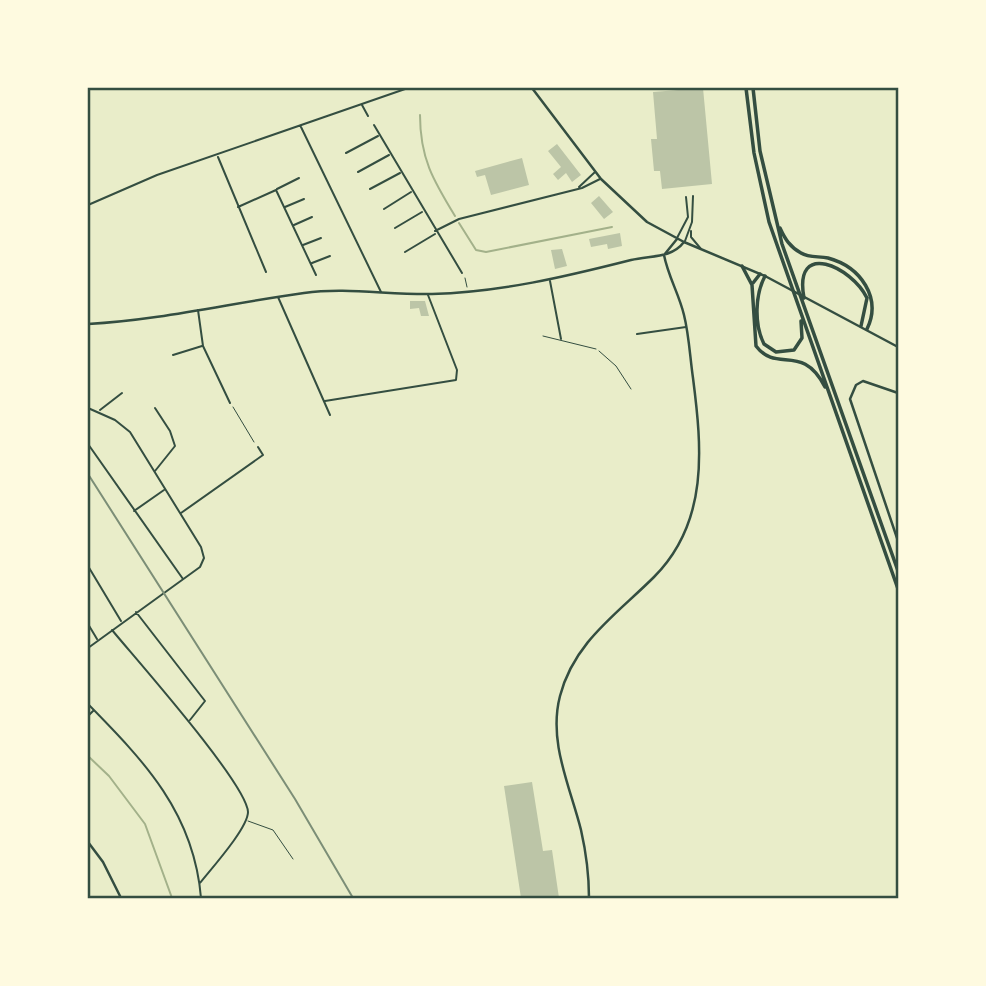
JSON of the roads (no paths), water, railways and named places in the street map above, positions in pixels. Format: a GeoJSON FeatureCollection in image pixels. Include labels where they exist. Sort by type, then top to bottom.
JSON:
{"type":"FeatureCollection","features":[{"type":"Feature","properties":{"kind":"highway"},"geometry":{"type":"LineString","coordinates":[[746,88],[759,183],[785,268],[898,589]]}},
{"type":"Feature","properties":{"kind":"highway"},"geometry":{"type":"LineString","coordinates":[[752,88],[760,152],[773,212],[898,571]]}},
{"type":"Feature","properties":{"kind":"highway"},"geometry":{"type":"LineString","coordinates":[[773,212],[785,240],[797,251],[836,261],[865,284],[874,303],[867,329]]}},
{"type":"Feature","properties":{"kind":"highway"},"geometry":{"type":"LineString","coordinates":[[807,313],[802,280],[807,268],[817,263],[834,266],[867,298],[861,326]]}},
{"type":"Feature","properties":{"kind":"highway"},"geometry":{"type":"LineString","coordinates":[[742,266],[752,285],[757,346],[769,357],[807,363],[818,374],[831,399]]}},
{"type":"Feature","properties":{"kind":"highway"},"geometry":{"type":"LineString","coordinates":[[762,275],[758,295],[758,323],[761,339],[767,348],[786,353],[797,347],[803,333],[799,308]]}},
{"type":"Feature","properties":{"kind":"highway"},"geometry":{"type":"LineString","coordinates":[[752,285],[762,275]]}},
{"type":"Feature","properties":{"kind":"street"},"geometry":{"type":"LineString","coordinates":[[88,205],[158,175],[408,88]]}},
{"type":"Feature","properties":{"kind":"street"},"geometry":{"type":"LineString","coordinates":[[532,88],[601,179],[647,222],[677,239],[762,275],[898,347]]}},
{"type":"Feature","properties":{"kind":"street"},"geometry":{"type":"LineString","coordinates":[[361,104],[368,116]]}},
{"type":"Feature","properties":{"kind":"street"},"geometry":{"type":"LineString","coordinates":[[374,125],[423,212],[462,273]]}},
{"type":"Feature","properties":{"kind":"street"},"geometry":{"type":"LineString","coordinates":[[301,126],[382,293]]}},
{"type":"Feature","properties":{"kind":"street"},"geometry":{"type":"LineString","coordinates":[[345,153],[379,135]]}},
{"type":"Feature","properties":{"kind":"street"},"geometry":{"type":"LineString","coordinates":[[358,172],[390,154]]}},
{"type":"Feature","properties":{"kind":"street"},"geometry":{"type":"LineString","coordinates":[[217,156],[266,272]]}},
{"type":"Feature","properties":{"kind":"street"},"geometry":{"type":"LineString","coordinates":[[370,189],[401,172]]}},
{"type":"Feature","properties":{"kind":"street"},"geometry":{"type":"LineString","coordinates":[[578,188],[595,172]]}},
{"type":"Feature","properties":{"kind":"street"},"geometry":{"type":"LineString","coordinates":[[238,207],[299,178]]}},
{"type":"Feature","properties":{"kind":"street"},"geometry":{"type":"LineString","coordinates":[[405,252],[459,219],[578,188],[601,179]]}},
{"type":"Feature","properties":{"kind":"street"},"geometry":{"type":"LineString","coordinates":[[276,190],[316,275]]}},
{"type":"Feature","properties":{"kind":"street"},"geometry":{"type":"LineString","coordinates":[[384,209],[412,192]]}},
{"type":"Feature","properties":{"kind":"street"},"geometry":{"type":"LineString","coordinates":[[693,196],[691,237],[702,250]]}},
{"type":"Feature","properties":{"kind":"street"},"geometry":{"type":"LineString","coordinates":[[664,255],[677,239],[688,217],[686,197]]}},
{"type":"Feature","properties":{"kind":"street"},"geometry":{"type":"LineString","coordinates":[[284,207],[304,199]]}},
{"type":"Feature","properties":{"kind":"street"},"geometry":{"type":"LineString","coordinates":[[395,228],[423,212]]}},
{"type":"Feature","properties":{"kind":"street"},"geometry":{"type":"LineString","coordinates":[[293,225],[312,217]]}},
{"type":"Feature","properties":{"kind":"street"},"geometry":{"type":"LineString","coordinates":[[88,324],[323,291],[427,294],[469,292],[550,281],[645,256],[674,253],[684,242],[690,228]]}},
{"type":"Feature","properties":{"kind":"street"},"geometry":{"type":"LineString","coordinates":[[302,246],[321,238]]}},
{"type":"Feature","properties":{"kind":"street"},"geometry":{"type":"LineString","coordinates":[[589,898],[581,831],[560,758],[556,729],[560,695],[578,654],[596,631],[656,576],[678,544],[695,506],[701,446],[687,327],[664,255]]}},
{"type":"Feature","properties":{"kind":"street"},"geometry":{"type":"LineString","coordinates":[[311,264],[330,256]]}},
{"type":"Feature","properties":{"kind":"street"},"geometry":{"type":"LineString","coordinates":[[550,281],[561,340]]}},
{"type":"Feature","properties":{"kind":"street"},"geometry":{"type":"LineString","coordinates":[[325,401],[456,380],[457,370],[427,294]]}},
{"type":"Feature","properties":{"kind":"street"},"geometry":{"type":"LineString","coordinates":[[278,297],[330,415]]}},
{"type":"Feature","properties":{"kind":"street"},"geometry":{"type":"LineString","coordinates":[[198,310],[203,346],[230,403]]}},
{"type":"Feature","properties":{"kind":"street"},"geometry":{"type":"LineString","coordinates":[[637,334],[687,327]]}},
{"type":"Feature","properties":{"kind":"street"},"geometry":{"type":"LineString","coordinates":[[173,355],[203,346]]}},
{"type":"Feature","properties":{"kind":"street"},"geometry":{"type":"LineString","coordinates":[[898,393],[863,381],[856,385],[850,399],[898,541]]}},
{"type":"Feature","properties":{"kind":"street"},"geometry":{"type":"LineString","coordinates":[[99,411],[121,393]]}},
{"type":"Feature","properties":{"kind":"street"},"geometry":{"type":"LineString","coordinates":[[88,408],[99,411],[123,425],[180,513],[204,558],[200,568],[151,600],[88,648]]}},
{"type":"Feature","properties":{"kind":"street"},"geometry":{"type":"LineString","coordinates":[[154,471],[176,446],[170,430],[155,408]]}},
{"type":"Feature","properties":{"kind":"street"},"geometry":{"type":"LineString","coordinates":[[88,444],[184,580]]}},
{"type":"Feature","properties":{"kind":"street"},"geometry":{"type":"LineString","coordinates":[[180,513],[263,455],[258,447]]}},
{"type":"Feature","properties":{"kind":"street"},"geometry":{"type":"LineString","coordinates":[[134,511],[165,490]]}},
{"type":"Feature","properties":{"kind":"street"},"geometry":{"type":"LineString","coordinates":[[88,566],[122,622]]}},
{"type":"Feature","properties":{"kind":"street"},"geometry":{"type":"LineString","coordinates":[[135,612],[205,701],[189,722]]}},
{"type":"Feature","properties":{"kind":"street"},"geometry":{"type":"LineString","coordinates":[[88,624],[98,640]]}},
{"type":"Feature","properties":{"kind":"street"},"geometry":{"type":"LineString","coordinates":[[112,630],[189,722],[246,804],[246,821],[200,883]]}},
{"type":"Feature","properties":{"kind":"street"},"geometry":{"type":"LineString","coordinates":[[88,704],[131,747],[181,817],[200,883],[201,898]]}},
{"type":"Feature","properties":{"kind":"street"},"geometry":{"type":"LineString","coordinates":[[88,716],[94,710]]}},
{"type":"Feature","properties":{"kind":"street"},"geometry":{"type":"LineString","coordinates":[[88,842],[103,862],[121,898]]}},
{"type":"Feature","properties":{"kind":"lane"},"geometry":{"type":"LineString","coordinates":[[542,336],[596,349]]}},
{"type":"Feature","properties":{"kind":"lane"},"geometry":{"type":"LineString","coordinates":[[246,821],[274,830],[293,859]]}},
{"type":"Feature","properties":{"kind":"waterway"},"geometry":{"type":"LineString","coordinates":[[420,115],[422,144],[429,168],[455,216]]}},
{"type":"Feature","properties":{"kind":"waterway"},"geometry":{"type":"LineString","coordinates":[[459,223],[476,250],[486,252],[612,227]]}},
{"type":"Feature","properties":{"kind":"waterway"},"geometry":{"type":"LineString","coordinates":[[88,756],[109,776],[145,824],[172,898]]}},
{"type":"Feature","properties":{"kind":"railway"},"geometry":{"type":"LineString","coordinates":[[88,474],[295,799],[353,898]]}}]}
